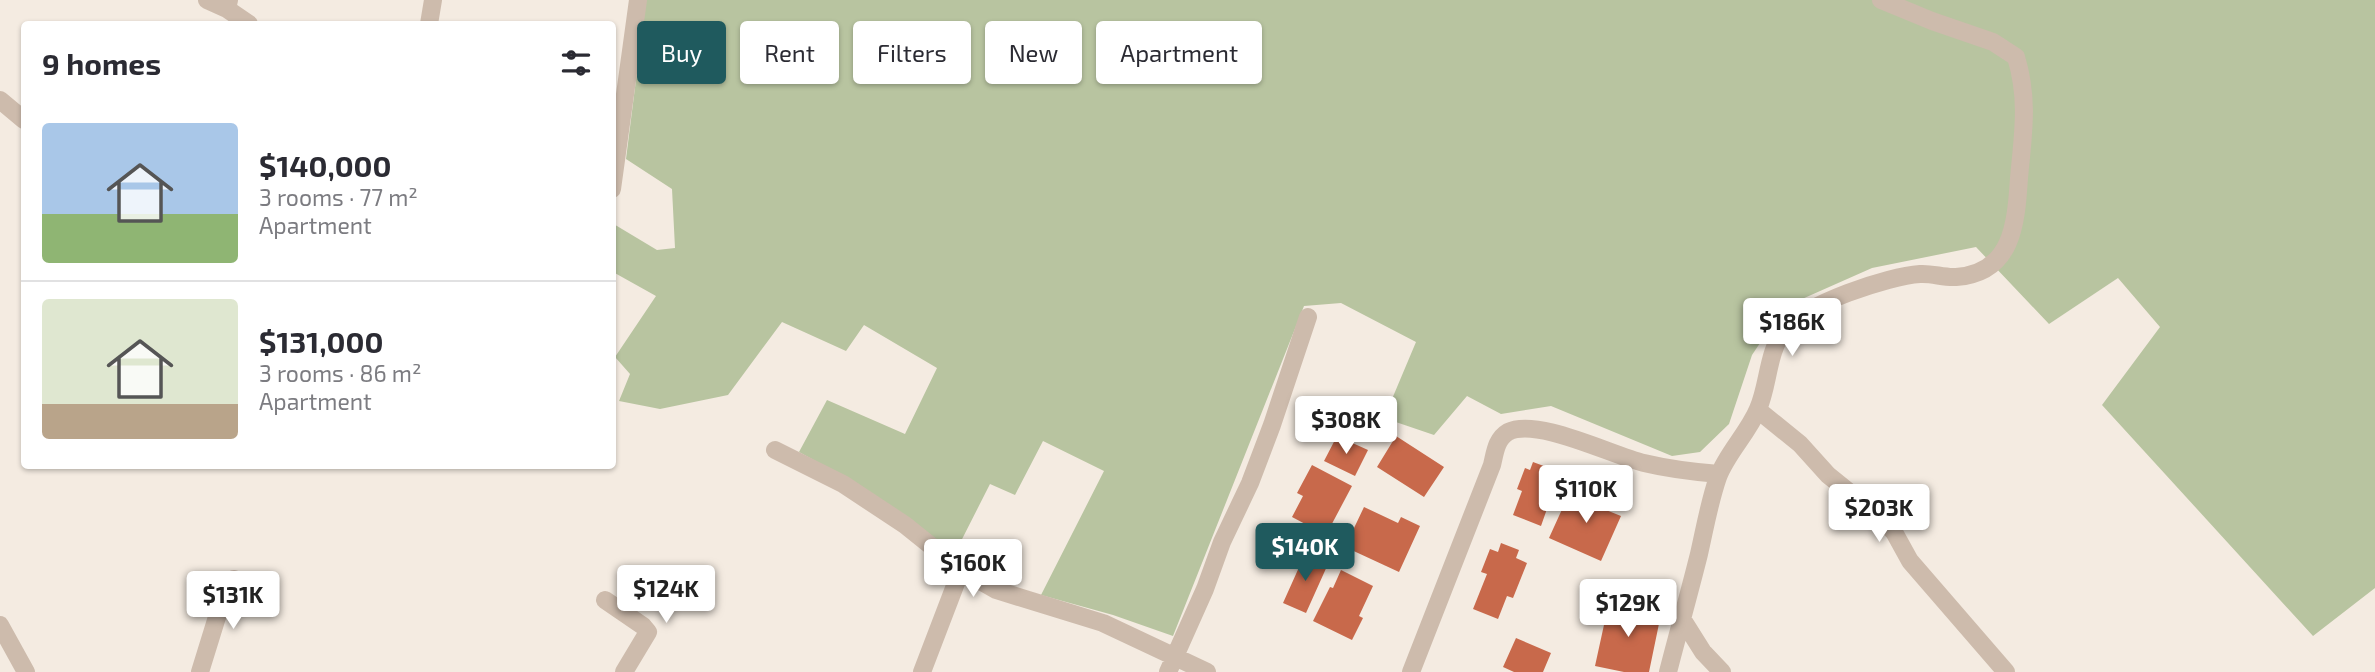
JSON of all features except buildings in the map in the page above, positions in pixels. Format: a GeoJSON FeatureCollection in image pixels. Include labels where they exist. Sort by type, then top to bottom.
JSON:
{"type":"FeatureCollection","features":[{"type":"Feature","properties":{"kind":"street"},"geometry":{"type":"LineString","coordinates":[[207,0],[228,5],[246,21]]}},
{"type":"Feature","properties":{"kind":"street"},"geometry":{"type":"LineString","coordinates":[[430,21],[433,0]]}},
{"type":"Feature","properties":{"kind":"street"},"geometry":{"type":"LineString","coordinates":[[616,159],[638,0]]}},
{"type":"Feature","properties":{"kind":"street"},"geometry":{"type":"LineString","coordinates":[[1670,664],[1719,474],[1758,410],[1776,342],[1786,327],[1816,307],[1877,281],[1921,273],[1953,278],[1970,275],[2003,256],[2012,235],[2019,186],[2024,110],[2023,82],[2016,57],[1993,42],[1881,0]]}},
{"type":"Feature","properties":{"kind":"street"},"geometry":{"type":"LineString","coordinates":[[0,100],[21,118]]}},
{"type":"Feature","properties":{"kind":"street"},"geometry":{"type":"LineString","coordinates":[[1172,665],[1222,542],[1250,483],[1308,317]]}},
{"type":"Feature","properties":{"kind":"street"},"geometry":{"type":"LineString","coordinates":[[1758,410],[1800,444],[1828,475],[1880,517],[1894,532],[1910,561],[2006,672]]}},
{"type":"Feature","properties":{"kind":"street"},"geometry":{"type":"LineString","coordinates":[[1411,672],[1492,465],[1500,438],[1510,431],[1528,429],[1567,437],[1641,463],[1687,472],[1719,474]]}},
{"type":"Feature","properties":{"kind":"street"},"geometry":{"type":"LineString","coordinates":[[775,450],[843,484],[905,525],[961,569],[996,590],[1103,624],[1172,665],[1207,672]]}},
{"type":"Feature","properties":{"kind":"street"},"geometry":{"type":"LineString","coordinates":[[922,672],[961,569]]}},
{"type":"Feature","properties":{"kind":"street"},"geometry":{"type":"LineString","coordinates":[[200,672],[217,617],[234,579]]}},
{"type":"Feature","properties":{"kind":"street"},"geometry":{"type":"LineString","coordinates":[[605,600],[648,632],[624,672]]}},
{"type":"Feature","properties":{"kind":"street"},"geometry":{"type":"LineString","coordinates":[[1681,617],[1703,652],[1722,672]]}},
{"type":"Feature","properties":{"kind":"street"},"geometry":{"type":"LineString","coordinates":[[0,625],[26,672]]}},
{"type":"Feature","properties":{"kind":"street"},"geometry":{"type":"LineString","coordinates":[[1670,664],[1703,652]]}},
{"type":"Feature","properties":{"kind":"green space"},"geometry":{"type":"Polygon","coordinates":[[[646,0],[2375,0],[2375,588],[2313,636],[2102,405],[2160,327],[2118,278],[2049,324],[1976,247],[1872,268],[1784,307],[1752,355],[1729,424],[1700,452],[1672,456],[1551,406],[1501,414],[1467,396],[1434,435],[1384,418],[1416,342],[1341,303],[1304,306],[1173,636],[1113,615],[1041,595],[1104,471],[1043,441],[1015,495],[990,484],[955,553],[857,484],[799,452],[827,400],[905,434],[937,368],[864,325],[846,351],[782,322],[728,395],[660,409],[619,401],[630,374],[616,356],[656,296],[616,274],[616,225],[657,250],[675,248],[672,189],[626,159],[637,72],[637,84],[726,84],[726,21],[643,21],[646,0]]]}}]}
